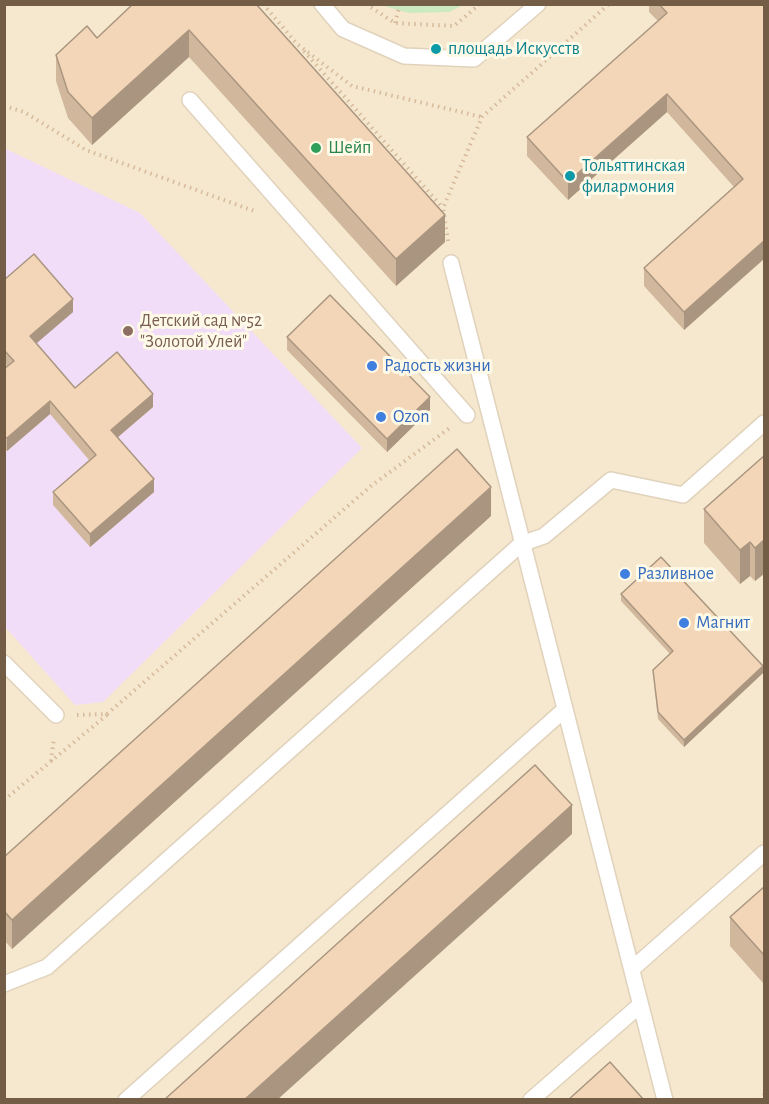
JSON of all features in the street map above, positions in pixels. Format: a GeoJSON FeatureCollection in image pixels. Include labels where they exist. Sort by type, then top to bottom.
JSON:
{"type":"FeatureCollection","features":[{"type":"Feature","properties":{"kind":"lane"},"geometry":{"type":"LineString","coordinates":[[322,4],[343,29],[404,56],[474,60],[538,4]]}},
{"type":"Feature","properties":{"kind":"lane"},"geometry":{"type":"LineString","coordinates":[[190,100],[467,415]]}},
{"type":"Feature","properties":{"kind":"lane"},"geometry":{"type":"LineString","coordinates":[[450,263],[665,1100]]}},
{"type":"Feature","properties":{"kind":"lane"},"geometry":{"type":"LineString","coordinates":[[4,984],[47,967],[521,544],[544,536],[611,480],[683,495],[765,423]]}},
{"type":"Feature","properties":{"kind":"lane"},"geometry":{"type":"LineString","coordinates":[[4,663],[56,715]]}},
{"type":"Feature","properties":{"kind":"lane"},"geometry":{"type":"LineString","coordinates":[[126,1100],[564,710]]}},
{"type":"Feature","properties":{"kind":"lane"},"geometry":{"type":"LineString","coordinates":[[632,969],[765,853]]}},
{"type":"Feature","properties":{"kind":"lane"},"geometry":{"type":"LineString","coordinates":[[531,1100],[640,1005]]}},
{"type":"Feature","properties":{"kind":"path"},"geometry":{"type":"LineString","coordinates":[[263,4],[443,208]]}},
{"type":"Feature","properties":{"kind":"path"},"geometry":{"type":"LineString","coordinates":[[366,4],[395,23],[453,26],[480,4]]}},
{"type":"Feature","properties":{"kind":"path"},"geometry":{"type":"LineString","coordinates":[[395,23],[400,4]]}},
{"type":"Feature","properties":{"kind":"path"},"geometry":{"type":"LineString","coordinates":[[450,263],[443,208],[482,117],[609,4]]}},
{"type":"Feature","properties":{"kind":"path"},"geometry":{"type":"LineString","coordinates":[[297,44],[352,86],[482,117]]}},
{"type":"Feature","properties":{"kind":"path"},"geometry":{"type":"LineString","coordinates":[[4,106],[24,112],[86,150],[260,213]]}},
{"type":"Feature","properties":{"kind":"path"},"geometry":{"type":"LineString","coordinates":[[4,801],[371,486],[467,415]]}},
{"type":"Feature","properties":{"kind":"path"},"geometry":{"type":"LineString","coordinates":[[56,715],[107,714]]}},
{"type":"Feature","properties":{"kind":"path"},"geometry":{"type":"LineString","coordinates":[[759,1100],[765,1095]]}},
{"type":"Feature","properties":{"kind":"shaded area"},"geometry":{"type":"Polygon","coordinates":[[[5,5],[764,5],[764,1099],[5,1099],[5,5]]]}},
{"type":"Feature","properties":{"kind":"shaded area","name":"Детский сад №52 \"Золотой Улей\""},"geometry":{"type":"Polygon","coordinates":[[[4,148],[140,213],[362,448],[103,702],[75,705],[5,627],[4,148]]]}},
{"type":"Feature","properties":{"kind":"green space"},"geometry":{"type":"Polygon","coordinates":[[[381,5],[463,5],[449,12],[409,13],[381,5]]]}},
{"type":"Feature","properties":{"kind":"building"},"geometry":{"type":"Polygon","coordinates":[[[133,4],[256,4],[445,215],[396,259],[189,30],[92,118],[68,92],[56,55],[87,26],[97,38],[133,4]]]}},
{"type":"Feature","properties":{"kind":"building","name":"Тольяттинская филармония"},"geometry":{"type":"Polygon","coordinates":[[[659,4],[765,4],[765,240],[684,312],[644,268],[743,179],[667,94],[568,182],[527,137],[667,13],[659,4]]]}},
{"type":"Feature","properties":{"kind":"building"},"geometry":{"type":"Polygon","coordinates":[[[34,254],[73,299],[30,336],[75,388],[117,352],[153,394],[111,430],[154,479],[90,534],[53,492],[96,455],[50,401],[7,438],[4,436],[4,369],[14,361],[4,350],[4,280],[34,254]]]}},
{"type":"Feature","properties":{"kind":"building"},"geometry":{"type":"Polygon","coordinates":[[[330,295],[430,397],[387,439],[287,337],[330,295]]]}},
{"type":"Feature","properties":{"kind":"building"},"geometry":{"type":"Polygon","coordinates":[[[457,449],[491,487],[12,920],[4,911],[4,857],[457,449]]]}},
{"type":"Feature","properties":{"kind":"building"},"geometry":{"type":"Polygon","coordinates":[[[765,455],[765,539],[755,548],[750,542],[740,550],[704,509],[765,455]]]}},
{"type":"Feature","properties":{"kind":"building"},"geometry":{"type":"Polygon","coordinates":[[[661,557],[763,666],[684,740],[658,712],[653,670],[673,651],[621,594],[661,557]]]}},
{"type":"Feature","properties":{"kind":"building"},"geometry":{"type":"Polygon","coordinates":[[[535,765],[572,805],[244,1100],[164,1100],[535,765]]]}},
{"type":"Feature","properties":{"kind":"building"},"geometry":{"type":"Polygon","coordinates":[[[765,886],[765,953],[763,954],[730,917],[765,886]]]}},
{"type":"Feature","properties":{"kind":"building"},"geometry":{"type":"Polygon","coordinates":[[[610,1062],[644,1100],[568,1100],[610,1062]]]}},
{"type":"Feature","properties":{"kind":"place","name":"площадь Искусств"},"geometry":{"type":"Point","coordinates":[436,49]}},
{"type":"Feature","properties":{"kind":"place","name":"Шейп"},"geometry":{"type":"Point","coordinates":[316,148]}},
{"type":"Feature","properties":{"kind":"place","name":"Тольяттинская филармония"},"geometry":{"type":"Point","coordinates":[570,176]}},
{"type":"Feature","properties":{"kind":"place","name":"Детский сад №52 \"Золотой Улей\""},"geometry":{"type":"Point","coordinates":[128,331]}},
{"type":"Feature","properties":{"kind":"place","name":"Радость жизни"},"geometry":{"type":"Point","coordinates":[372,366]}},
{"type":"Feature","properties":{"kind":"place","name":"Ozon"},"geometry":{"type":"Point","coordinates":[381,417]}},
{"type":"Feature","properties":{"kind":"place","name":"Разливное"},"geometry":{"type":"Point","coordinates":[625,574]}},
{"type":"Feature","properties":{"kind":"place","name":"Магнит"},"geometry":{"type":"Point","coordinates":[684,623]}}]}
